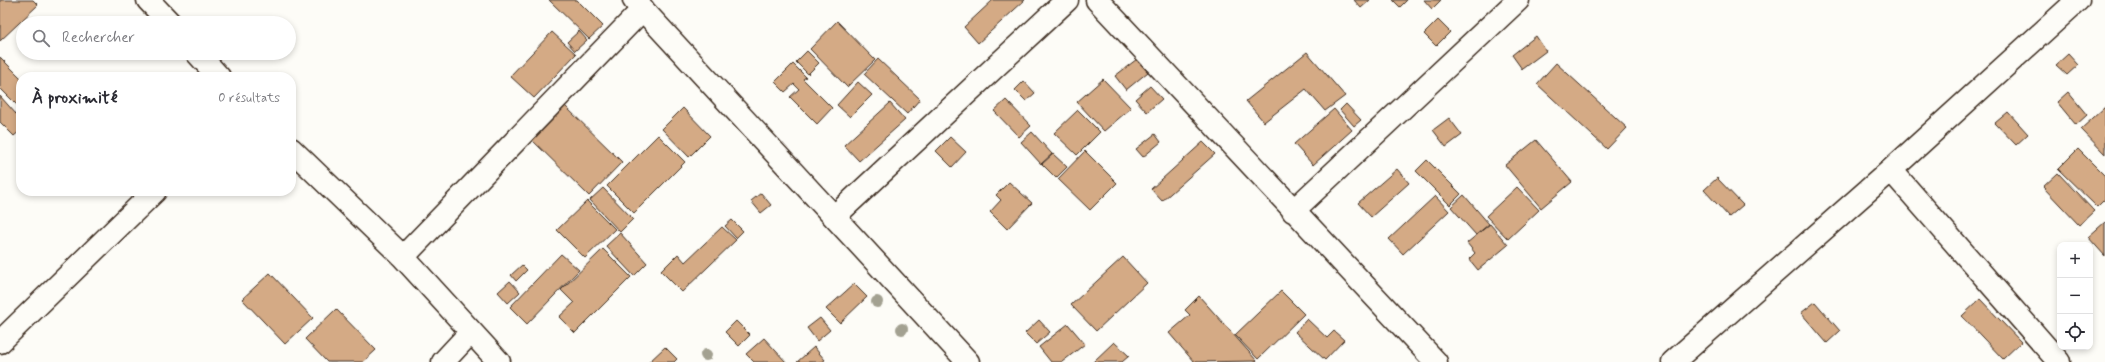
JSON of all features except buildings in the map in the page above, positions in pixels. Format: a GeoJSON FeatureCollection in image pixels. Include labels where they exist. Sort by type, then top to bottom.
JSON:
{"type":"FeatureCollection","features":[{"type":"Feature","properties":{"kind":"street"},"geometry":{"type":"LineString","coordinates":[[148,0],[163,16]]}},
{"type":"Feature","properties":{"kind":"street"},"geometry":{"type":"LineString","coordinates":[[835,216],[1067,0]]}},
{"type":"Feature","properties":{"kind":"street"},"geometry":{"type":"LineString","coordinates":[[1096,0],[1436,362]]}},
{"type":"Feature","properties":{"kind":"street"},"geometry":{"type":"LineString","coordinates":[[1293,211],[1518,0]]}},
{"type":"Feature","properties":{"kind":"street"},"geometry":{"type":"LineString","coordinates":[[1673,362],[1891,170],[2078,0]]}},
{"type":"Feature","properties":{"kind":"street"},"geometry":{"type":"LineString","coordinates":[[403,257],[638,5],[835,216],[968,362]]}},
{"type":"Feature","properties":{"kind":"street"},"geometry":{"type":"LineString","coordinates":[[203,60],[214,72]]}},
{"type":"Feature","properties":{"kind":"street"},"geometry":{"type":"LineString","coordinates":[[296,154],[403,257],[470,333],[499,362]]}},
{"type":"Feature","properties":{"kind":"street"},"geometry":{"type":"LineString","coordinates":[[1891,170],[2059,362]]}},
{"type":"Feature","properties":{"kind":"street"},"geometry":{"type":"LineString","coordinates":[[0,342],[150,196]]}},
{"type":"Feature","properties":{"kind":"street"},"geometry":{"type":"LineString","coordinates":[[442,362],[470,333]]}}]}
